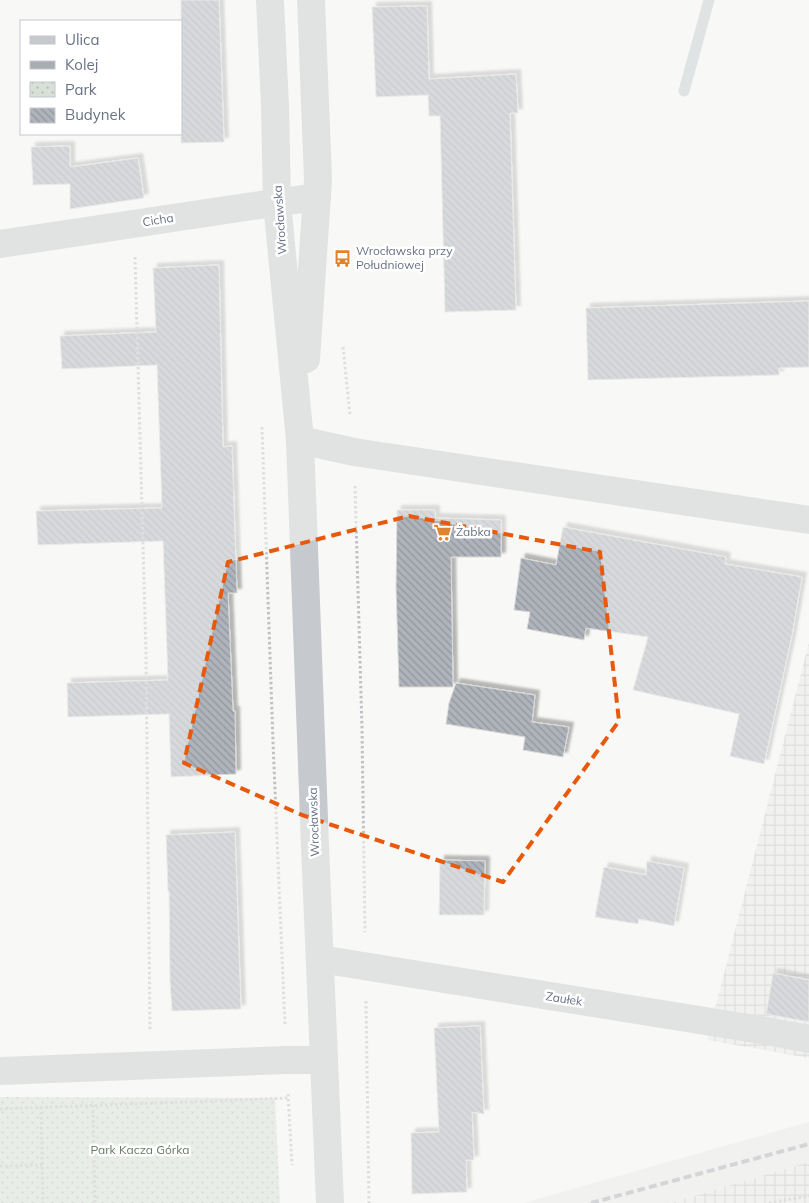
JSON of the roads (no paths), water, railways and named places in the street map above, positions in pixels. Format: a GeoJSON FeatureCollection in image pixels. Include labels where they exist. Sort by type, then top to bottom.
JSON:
{"type":"FeatureCollection","features":[{"type":"Feature","properties":{"kind":"street","name":"Wrocławska"},"geometry":{"type":"LineString","coordinates":[[270,0],[277,203],[300,440],[330,1203]]}},
{"type":"Feature","properties":{"kind":"street","name":"Wrocławska"},"geometry":{"type":"LineString","coordinates":[[300,440],[318,179],[310,0]]}},
{"type":"Feature","properties":{"kind":"street","name":"Cicha"},"geometry":{"type":"LineString","coordinates":[[0,244],[317,198]]}},
{"type":"Feature","properties":{"kind":"street"},"geometry":{"type":"LineString","coordinates":[[300,440],[354,452],[809,520]]}},
{"type":"Feature","properties":{"kind":"street","name":"Zaułek"},"geometry":{"type":"LineString","coordinates":[[320,959],[809,1039]]}},
{"type":"Feature","properties":{"kind":"street"},"geometry":{"type":"LineString","coordinates":[[0,1072],[324,1060]]}},
{"type":"Feature","properties":{"kind":"waterway"},"geometry":{"type":"LineString","coordinates":[[684,91],[709,0]]}},
{"type":"Feature","properties":{"kind":"railway"},"geometry":{"type":"LineString","coordinates":[[591,1203],[809,1144]]}},
{"type":"Feature","properties":{"kind":"place","name":"Wrocławska przy Południowej"},"geometry":{"type":"Point","coordinates":[342,258]}},
{"type":"Feature","properties":{"kind":"place","name":"Żabka"},"geometry":{"type":"Point","coordinates":[442,532]}},
{"type":"Feature","properties":{"kind":"park label","name":"Park Kacza Górka"},"geometry":{"type":"Point","coordinates":[140,1150]}}]}
